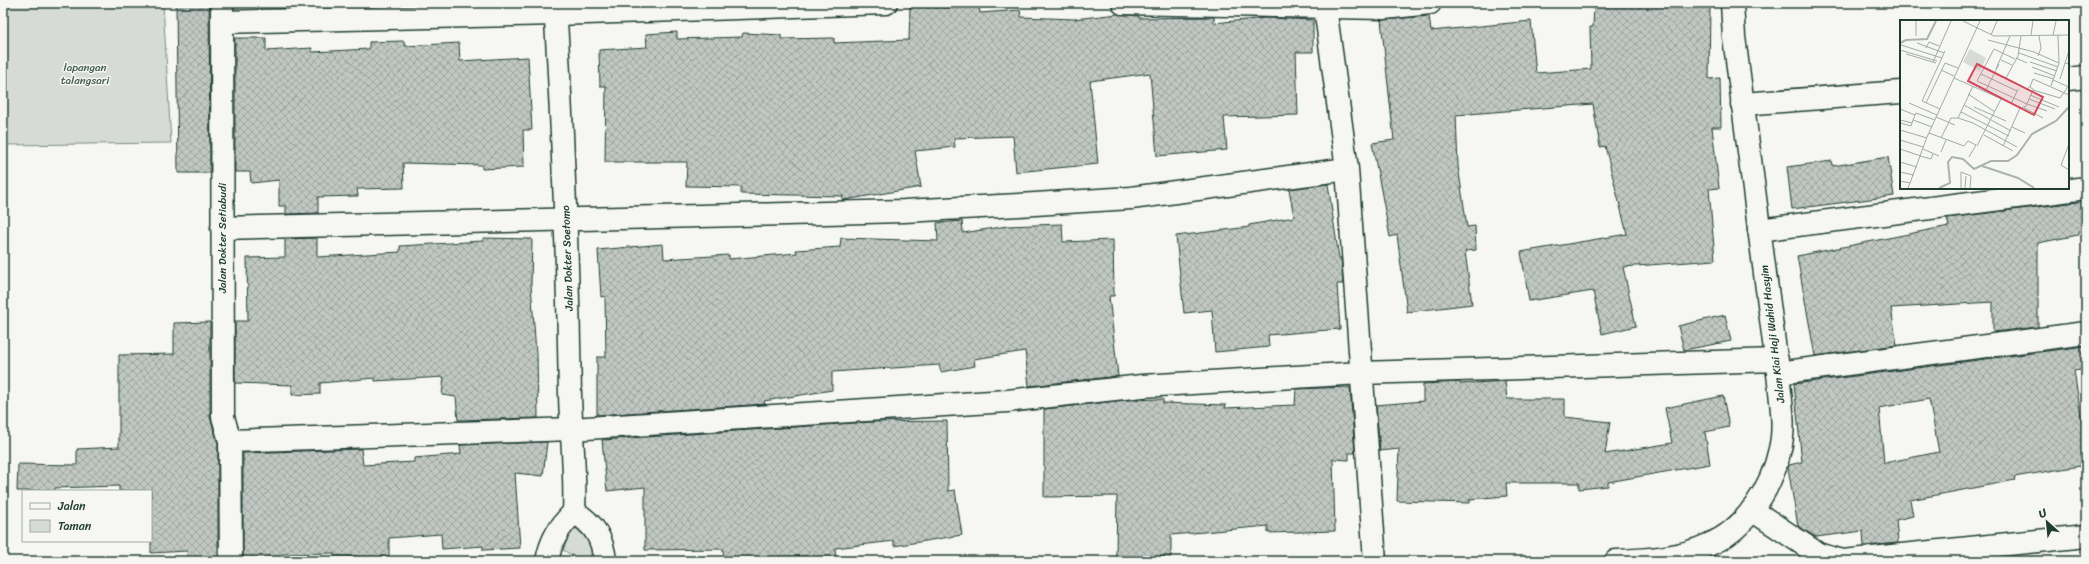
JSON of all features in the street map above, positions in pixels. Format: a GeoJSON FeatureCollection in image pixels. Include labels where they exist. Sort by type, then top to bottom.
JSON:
{"type":"FeatureCollection","features":[{"type":"Feature","properties":{"kind":"street"},"geometry":{"type":"LineString","coordinates":[[222,13],[886,3]]}},
{"type":"Feature","properties":{"kind":"street"},"geometry":{"type":"LineString","coordinates":[[1123,3],[1384,8],[1430,3]]}},
{"type":"Feature","properties":{"kind":"street","name":"Jalan Kiai Haji Wahid Hasyim"},"geometry":{"type":"LineString","coordinates":[[1625,561],[1672,556],[1708,545],[1730,533],[1752,510],[1763,495],[1781,448],[1782,416],[1777,366],[1742,104],[1734,37],[1732,3]]}},
{"type":"Feature","properties":{"kind":"street"},"geometry":{"type":"LineString","coordinates":[[1325,7],[1347,169],[1375,561]]}},
{"type":"Feature","properties":{"kind":"street","name":"Jalan Dokter Soetomo"},"geometry":{"type":"LineString","coordinates":[[555,9],[567,219],[571,429],[576,476],[574,512]]}},
{"type":"Feature","properties":{"kind":"street","name":"Jalan Dokter Setiabudi"},"geometry":{"type":"LineString","coordinates":[[222,13],[223,417],[230,441],[230,561]]}},
{"type":"Feature","properties":{"kind":"street"},"geometry":{"type":"LineString","coordinates":[[2069,79],[2086,77]]}},
{"type":"Feature","properties":{"kind":"street"},"geometry":{"type":"LineString","coordinates":[[1742,104],[1900,92]]}},
{"type":"Feature","properties":{"kind":"street"},"geometry":{"type":"LineString","coordinates":[[222,228],[904,210],[1019,205],[1131,198],[1347,169]]}},
{"type":"Feature","properties":{"kind":"street"},"geometry":{"type":"LineString","coordinates":[[1759,230],[2086,188]]}},
{"type":"Feature","properties":{"kind":"street"},"geometry":{"type":"LineString","coordinates":[[230,441],[571,429],[1008,401],[1142,386],[1361,373],[1777,366],[2086,333]]}},
{"type":"Feature","properties":{"kind":"street"},"geometry":{"type":"LineString","coordinates":[[1752,510],[1818,554],[1843,561],[2086,536]]}},
{"type":"Feature","properties":{"kind":"street"},"geometry":{"type":"LineString","coordinates":[[547,561],[553,538],[562,523],[574,512],[584,518],[599,534],[604,547],[605,561]]}},
{"type":"Feature","properties":{"kind":"green space","name":"lapangan talangsari"},"geometry":{"type":"Polygon","coordinates":[[[3,3],[163,3],[171,143],[3,145],[3,3]]]}},
{"type":"Feature","properties":{"kind":"green space"},"geometry":{"type":"Polygon","coordinates":[[[573,526],[592,543],[590,561],[582,561],[563,550],[573,526]]]}},
{"type":"Feature","properties":{"kind":"building"},"geometry":{"type":"Polygon","coordinates":[[[176,3],[209,3],[210,173],[178,173],[176,3]]]}},
{"type":"Feature","properties":{"kind":"building"},"geometry":{"type":"Polygon","coordinates":[[[1594,3],[1710,5],[1709,79],[1720,78],[1721,127],[1712,127],[1719,188],[1709,189],[1715,260],[1623,267],[1636,326],[1602,334],[1593,291],[1529,301],[1521,252],[1627,234],[1605,146],[1600,147],[1593,104],[1456,115],[1458,166],[1467,227],[1475,226],[1476,250],[1465,251],[1472,304],[1407,312],[1397,235],[1390,237],[1372,143],[1394,140],[1381,20],[1429,16],[1431,31],[1531,21],[1536,73],[1591,69],[1590,27],[1593,27],[1594,3]]]}},
{"type":"Feature","properties":{"kind":"building"},"geometry":{"type":"Polygon","coordinates":[[[979,5],[980,13],[1020,10],[1021,17],[1074,19],[1118,14],[1139,16],[1139,18],[1214,17],[1214,23],[1266,18],[1313,20],[1313,52],[1296,52],[1298,115],[1224,117],[1227,150],[1157,156],[1150,73],[1090,81],[1098,164],[1016,172],[1013,136],[954,138],[955,147],[915,151],[921,187],[844,200],[842,200],[843,196],[741,194],[741,187],[686,186],[687,162],[605,162],[606,86],[600,86],[599,50],[647,47],[646,34],[677,32],[677,39],[742,37],[743,33],[781,35],[781,39],[834,38],[834,43],[909,40],[910,6],[956,8],[979,5]]]}},
{"type":"Feature","properties":{"kind":"building"},"geometry":{"type":"Polygon","coordinates":[[[235,38],[266,38],[266,51],[312,48],[312,52],[369,49],[369,42],[404,41],[405,46],[459,43],[460,61],[528,57],[532,130],[523,130],[524,167],[482,169],[482,165],[403,163],[404,188],[357,189],[358,196],[318,197],[318,213],[286,214],[286,206],[279,206],[279,180],[251,183],[250,172],[235,172],[235,38]]]}},
{"type":"Feature","properties":{"kind":"building"},"geometry":{"type":"Polygon","coordinates":[[[1888,157],[1894,196],[1792,209],[1787,167],[1832,161],[1833,166],[1888,157]]]}},
{"type":"Feature","properties":{"kind":"building"},"geometry":{"type":"Polygon","coordinates":[[[1328,184],[1339,258],[1341,258],[1343,284],[1337,284],[1340,329],[1268,335],[1269,347],[1215,352],[1212,310],[1184,313],[1176,236],[1249,227],[1249,225],[1294,217],[1289,189],[1328,184]]]}},
{"type":"Feature","properties":{"kind":"building"},"geometry":{"type":"Polygon","coordinates":[[[2086,201],[2086,231],[2078,232],[2078,235],[2038,243],[2038,327],[1993,332],[1993,302],[1891,308],[1897,345],[1815,356],[1797,256],[1949,226],[1947,218],[2086,201]]]}},
{"type":"Feature","properties":{"kind":"building"},"geometry":{"type":"Polygon","coordinates":[[[962,221],[963,233],[1007,226],[1062,224],[1063,242],[1113,240],[1114,296],[1109,296],[1118,376],[1029,386],[1025,351],[974,359],[975,366],[941,372],[939,365],[832,372],[832,390],[764,401],[765,404],[597,415],[597,357],[606,357],[605,296],[601,297],[598,250],[663,244],[664,259],[729,255],[729,259],[797,253],[796,250],[840,247],[841,238],[938,241],[937,223],[962,221]]]}},
{"type":"Feature","properties":{"kind":"building"},"geometry":{"type":"Polygon","coordinates":[[[317,238],[317,257],[400,252],[400,246],[483,241],[483,238],[532,239],[531,284],[537,353],[538,418],[458,420],[456,397],[442,395],[444,377],[375,381],[375,378],[320,383],[320,394],[292,395],[292,385],[235,383],[235,321],[248,321],[247,258],[285,257],[285,239],[317,238]]]}},
{"type":"Feature","properties":{"kind":"building"},"geometry":{"type":"Polygon","coordinates":[[[1725,315],[1731,341],[1684,350],[1678,326],[1725,315]]]}},
{"type":"Feature","properties":{"kind":"building"},"geometry":{"type":"Polygon","coordinates":[[[210,322],[210,417],[218,443],[218,561],[188,561],[187,551],[151,553],[152,490],[119,490],[119,486],[17,491],[18,464],[77,465],[77,449],[119,447],[119,355],[174,354],[174,323],[210,322]]]}},
{"type":"Feature","properties":{"kind":"building"},"geometry":{"type":"Polygon","coordinates":[[[2086,346],[2086,369],[2074,371],[2086,447],[2086,465],[2014,477],[2015,480],[1910,500],[1913,516],[1896,520],[1898,543],[1864,546],[1863,531],[1816,537],[1798,526],[1788,468],[1789,465],[1802,462],[1794,384],[2086,346]],[[1929,399],[1879,408],[1884,463],[1939,452],[1929,399]]]}},
{"type":"Feature","properties":{"kind":"building"},"geometry":{"type":"Polygon","coordinates":[[[1505,381],[1507,399],[1565,399],[1565,417],[1610,422],[1605,454],[1672,443],[1665,408],[1723,396],[1729,427],[1705,432],[1710,464],[1608,482],[1608,486],[1579,489],[1579,483],[1506,483],[1507,496],[1470,499],[1470,503],[1397,501],[1399,449],[1380,451],[1376,405],[1423,401],[1423,384],[1460,382],[1460,384],[1505,381]]]}},
{"type":"Feature","properties":{"kind":"building"},"geometry":{"type":"Polygon","coordinates":[[[1350,387],[1355,453],[1349,453],[1349,460],[1333,459],[1335,531],[1268,533],[1268,526],[1171,535],[1171,557],[1116,556],[1117,496],[1044,497],[1044,409],[1126,400],[1163,399],[1163,403],[1226,405],[1225,408],[1295,405],[1296,389],[1350,387]]]}},
{"type":"Feature","properties":{"kind":"building"},"geometry":{"type":"Polygon","coordinates":[[[947,421],[948,491],[955,490],[962,535],[894,546],[894,541],[835,548],[836,559],[807,561],[807,556],[724,560],[723,549],[645,550],[645,487],[607,491],[602,440],[870,422],[947,421]]]}},
{"type":"Feature","properties":{"kind":"building"},"geometry":{"type":"Polygon","coordinates":[[[547,442],[543,476],[515,473],[520,548],[483,550],[483,546],[442,549],[441,534],[389,538],[389,557],[334,556],[334,553],[282,554],[282,558],[243,560],[243,453],[361,449],[363,465],[414,462],[414,458],[461,454],[460,445],[547,442]]]}}]}
